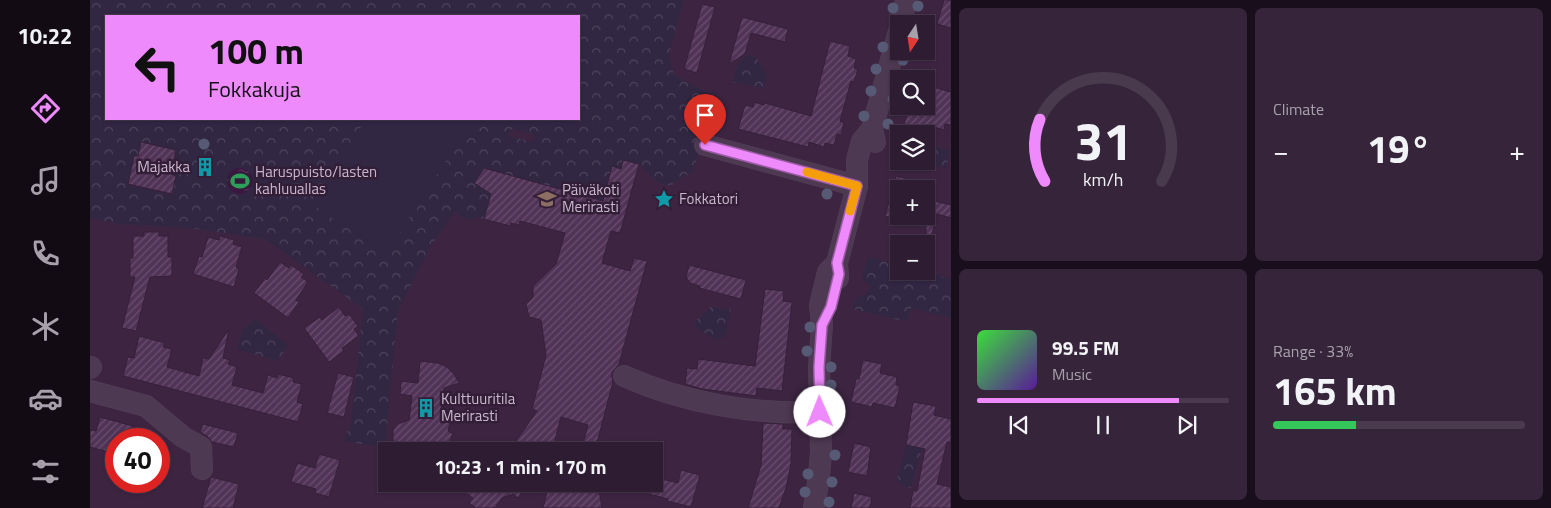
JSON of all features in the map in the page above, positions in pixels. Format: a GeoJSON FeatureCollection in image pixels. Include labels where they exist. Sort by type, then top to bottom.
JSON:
{"type":"FeatureCollection","features":[{"type":"Feature","properties":{"kind":"street"},"geometry":{"type":"LineString","coordinates":[[903,15],[906,0]]}},
{"type":"Feature","properties":{"kind":"street"},"geometry":{"type":"LineString","coordinates":[[814,508],[821,452],[819,367],[822,325],[820,305],[828,272],[837,263],[857,186],[857,160],[862,141],[872,129],[891,60]]}},
{"type":"Feature","properties":{"kind":"street"},"geometry":{"type":"LineString","coordinates":[[705,145],[857,186]]}},
{"type":"Feature","properties":{"kind":"street"},"geometry":{"type":"LineString","coordinates":[[624,376],[688,398],[732,407],[801,413],[820,412]]}},
{"type":"Feature","properties":{"kind":"street"},"geometry":{"type":"LineString","coordinates":[[90,391],[146,406],[183,437],[201,447],[202,469]]}},
{"type":"Feature","properties":{"kind":"green space"},"geometry":{"type":"Polygon","coordinates":[[[90,0],[684,0],[669,54],[674,75],[711,95],[704,122],[707,123],[693,173],[670,186],[657,182],[639,164],[624,160],[621,169],[612,166],[632,190],[627,207],[511,176],[484,219],[477,217],[472,220],[461,217],[455,211],[431,246],[398,310],[386,442],[378,442],[378,447],[344,441],[351,422],[363,309],[265,239],[190,228],[118,224],[90,218],[90,0]],[[512,129],[508,136],[532,142],[534,134],[512,129]]]}},
{"type":"Feature","properties":{"kind":"green space"},"geometry":{"type":"Polygon","coordinates":[[[747,55],[757,58],[767,75],[764,88],[733,82],[738,64],[747,55]]]}},
{"type":"Feature","properties":{"kind":"green space"},"geometry":{"type":"Polygon","coordinates":[[[365,120],[451,120],[466,130],[386,254],[313,205],[365,120]]]}},
{"type":"Feature","properties":{"kind":"green space"},"geometry":{"type":"Polygon","coordinates":[[[935,147],[950,151],[946,168],[935,166],[935,147]]]}},
{"type":"Feature","properties":{"kind":"green space"},"geometry":{"type":"Polygon","coordinates":[[[868,257],[890,263],[890,280],[935,280],[935,274],[951,279],[951,318],[911,308],[907,320],[899,320],[852,309],[857,297],[864,296],[870,287],[862,278],[868,257]]]}},
{"type":"Feature","properties":{"kind":"green space"},"geometry":{"type":"Polygon","coordinates":[[[710,307],[731,310],[725,337],[716,340],[695,327],[696,321],[710,307]]]}},
{"type":"Feature","properties":{"kind":"green space"},"geometry":{"type":"Polygon","coordinates":[[[255,319],[289,345],[277,361],[237,349],[243,329],[255,319]]]}},
{"type":"Feature","properties":{"kind":"green space"},"geometry":{"type":"Polygon","coordinates":[[[906,445],[922,448],[911,488],[899,484],[897,480],[906,445]]]}},
{"type":"Feature","properties":{"kind":"water","name":"Haruspuisto/lasten kahluuallas"},"geometry":{"type":"Polygon","coordinates":[[[240,168],[249,172],[253,181],[249,190],[240,194],[231,190],[227,181],[231,172],[240,168]]]}},
{"type":"Feature","properties":{"kind":"building"},"geometry":{"type":"Polygon","coordinates":[[[944,0],[951,0],[951,28],[937,24],[944,0]]]}},
{"type":"Feature","properties":{"kind":"building"},"geometry":{"type":"Polygon","coordinates":[[[702,4],[715,7],[697,73],[684,69],[702,4]]]}},
{"type":"Feature","properties":{"kind":"building"},"geometry":{"type":"Polygon","coordinates":[[[742,17],[788,29],[785,42],[751,33],[745,54],[729,64],[742,17]]]}},
{"type":"Feature","properties":{"kind":"building"},"geometry":{"type":"Polygon","coordinates":[[[830,41],[850,46],[848,56],[856,59],[854,68],[858,69],[854,82],[851,81],[840,121],[844,122],[841,135],[837,134],[834,145],[825,143],[824,147],[809,142],[808,147],[738,129],[745,105],[753,107],[754,102],[764,105],[765,103],[811,116],[830,41]]]}},
{"type":"Feature","properties":{"kind":"building"},"geometry":{"type":"Polygon","coordinates":[[[935,88],[951,92],[951,125],[945,124],[944,130],[935,127],[935,125],[904,125],[907,115],[935,115],[935,88]]]}},
{"type":"Feature","properties":{"kind":"building"},"geometry":{"type":"Polygon","coordinates":[[[141,142],[176,150],[171,174],[176,176],[172,194],[128,184],[134,156],[138,156],[141,142]]]}},
{"type":"Feature","properties":{"kind":"building"},"geometry":{"type":"Polygon","coordinates":[[[623,160],[639,164],[620,233],[611,231],[602,263],[630,271],[634,258],[647,261],[619,364],[612,372],[613,382],[598,439],[596,442],[583,442],[588,425],[561,417],[555,440],[557,442],[515,442],[537,411],[532,409],[546,355],[541,320],[529,317],[526,304],[533,297],[533,286],[556,264],[565,233],[520,221],[519,225],[511,223],[510,226],[484,219],[491,194],[474,183],[484,168],[603,201],[612,166],[621,169],[623,160]]]}},
{"type":"Feature","properties":{"kind":"building"},"geometry":{"type":"Polygon","coordinates":[[[896,176],[913,180],[895,180],[896,176]]]}},
{"type":"Feature","properties":{"kind":"building"},"geometry":{"type":"Polygon","coordinates":[[[890,198],[890,217],[885,216],[890,198]]]}},
{"type":"Feature","properties":{"kind":"building"},"geometry":{"type":"Polygon","coordinates":[[[935,201],[951,205],[951,218],[937,214],[935,222],[935,201]]]}},
{"type":"Feature","properties":{"kind":"building"},"geometry":{"type":"Polygon","coordinates":[[[926,225],[934,225],[932,235],[926,235],[926,225]]]}},
{"type":"Feature","properties":{"kind":"building"},"geometry":{"type":"Polygon","coordinates":[[[144,232],[159,232],[159,236],[168,236],[168,257],[172,257],[172,276],[150,277],[136,331],[122,328],[135,277],[130,277],[130,258],[133,258],[133,236],[144,236],[144,232]]]}},
{"type":"Feature","properties":{"kind":"building"},"geometry":{"type":"Polygon","coordinates":[[[220,236],[234,240],[233,244],[242,247],[236,267],[239,269],[234,287],[193,274],[199,256],[202,257],[208,237],[219,240],[220,236]]]}},
{"type":"Feature","properties":{"kind":"building"},"geometry":{"type":"Polygon","coordinates":[[[280,262],[289,268],[291,265],[304,274],[301,277],[308,282],[296,300],[299,302],[288,318],[254,293],[265,278],[267,280],[280,262]]]}},
{"type":"Feature","properties":{"kind":"building"},"geometry":{"type":"Polygon","coordinates":[[[689,265],[746,280],[741,299],[699,288],[700,286],[690,283],[686,277],[689,265]]]}},
{"type":"Feature","properties":{"kind":"building"},"geometry":{"type":"Polygon","coordinates":[[[765,289],[784,291],[783,301],[792,302],[782,391],[757,388],[756,396],[702,389],[685,384],[687,368],[697,369],[698,359],[755,366],[765,289]]]}},
{"type":"Feature","properties":{"kind":"building"},"geometry":{"type":"Polygon","coordinates":[[[339,307],[345,316],[349,314],[358,326],[354,329],[359,336],[342,348],[344,351],[329,362],[304,328],[320,317],[322,320],[339,307]]]}},
{"type":"Feature","properties":{"kind":"building"},"geometry":{"type":"Polygon","coordinates":[[[229,329],[223,358],[230,360],[228,364],[237,367],[232,385],[263,393],[268,375],[277,378],[278,374],[294,378],[293,382],[302,384],[297,402],[303,404],[298,422],[123,376],[128,357],[134,358],[139,336],[165,343],[163,347],[172,349],[167,367],[199,376],[203,358],[209,359],[229,329]]]}},
{"type":"Feature","properties":{"kind":"building"},"geometry":{"type":"Polygon","coordinates":[[[863,360],[882,364],[880,373],[897,377],[896,385],[900,386],[895,408],[873,403],[872,407],[851,402],[856,379],[859,379],[863,360]]]}},
{"type":"Feature","properties":{"kind":"building","name":"Kulttuuritila Merirasti"},"geometry":{"type":"Polygon","coordinates":[[[420,361],[438,363],[447,367],[459,383],[444,388],[440,417],[450,423],[448,431],[453,434],[449,442],[393,442],[393,430],[398,424],[409,420],[412,396],[400,394],[401,381],[418,383],[420,361]]]}},
{"type":"Feature","properties":{"kind":"building"},"geometry":{"type":"Polygon","coordinates":[[[338,373],[354,377],[344,417],[327,413],[338,373]]]}},
{"type":"Feature","properties":{"kind":"building"},"geometry":{"type":"Polygon","coordinates":[[[913,402],[936,406],[934,415],[951,419],[951,443],[947,442],[937,484],[951,487],[951,508],[910,508],[913,490],[917,491],[925,449],[906,445],[913,402]]]}},
{"type":"Feature","properties":{"kind":"building"},"geometry":{"type":"Polygon","coordinates":[[[100,417],[133,426],[132,428],[105,428],[105,451],[90,447],[90,430],[96,431],[100,417]]]}},
{"type":"Feature","properties":{"kind":"building"},"geometry":{"type":"Polygon","coordinates":[[[763,423],[783,424],[783,429],[792,429],[791,464],[779,508],[748,508],[761,465],[763,423]]]}},
{"type":"Feature","properties":{"kind":"building"},"geometry":{"type":"Polygon","coordinates":[[[203,424],[238,433],[234,447],[212,442],[200,432],[203,424]]]}},
{"type":"Feature","properties":{"kind":"building"},"geometry":{"type":"Polygon","coordinates":[[[854,443],[871,447],[867,476],[848,472],[854,443]]]}},
{"type":"Feature","properties":{"kind":"building"},"geometry":{"type":"Polygon","coordinates":[[[319,454],[340,460],[329,497],[315,493],[316,489],[291,482],[297,463],[315,468],[319,454]]]}},
{"type":"Feature","properties":{"kind":"building"},"geometry":{"type":"Polygon","coordinates":[[[681,470],[700,475],[691,507],[641,492],[663,492],[663,479],[678,483],[681,470]]]}},
{"type":"Feature","properties":{"kind":"building"},"geometry":{"type":"Polygon","coordinates":[[[211,477],[239,484],[233,508],[202,508],[211,477]]]}},
{"type":"Feature","properties":{"kind":"building"},"geometry":{"type":"Polygon","coordinates":[[[464,492],[522,492],[518,498],[513,494],[502,498],[495,508],[476,508],[469,503],[473,498],[464,492]]]}},
{"type":"Feature","properties":{"kind":"building"},"geometry":{"type":"Polygon","coordinates":[[[547,492],[599,492],[602,508],[543,508],[547,492]]]}},
{"type":"Feature","properties":{"kind":"building"},"geometry":{"type":"Polygon","coordinates":[[[854,493],[872,497],[870,508],[851,508],[854,493]]]}},
{"type":"Feature","properties":{"kind":"slow traffic"},"geometry":{"type":"LineString","coordinates":[[807,172],[857,186],[850,211]]}},
{"type":"Feature","properties":{"kind":"place","name":"Majakka"},"geometry":{"type":"Point","coordinates":[205,167]}},
{"type":"Feature","properties":{"kind":"place","name":"Haruspuisto/lasten kahluuallas"},"geometry":{"type":"Point","coordinates":[240,181]}},
{"type":"Feature","properties":{"kind":"place","name":"Päiväkoti Merirasti"},"geometry":{"type":"Point","coordinates":[547,199]}},
{"type":"Feature","properties":{"kind":"place","name":"Fokkatori"},"geometry":{"type":"Point","coordinates":[664,199]}},
{"type":"Feature","properties":{"kind":"place","name":"Kulttuuritila Merirasti"},"geometry":{"type":"Point","coordinates":[426,408]}},
{"type":"Feature","properties":{"kind":"route"},"geometry":{"type":"LineString","coordinates":[[705,145],[857,186],[837,263],[839,274],[831,307],[822,325],[819,367],[820,412]]}}]}
